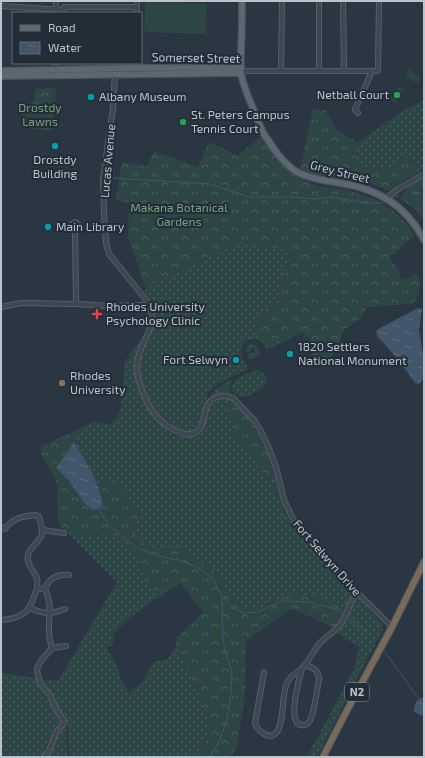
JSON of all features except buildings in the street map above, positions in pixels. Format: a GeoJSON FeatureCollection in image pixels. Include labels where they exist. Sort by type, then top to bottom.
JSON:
{"type":"FeatureCollection","features":[{"type":"Feature","properties":{"kind":"highway","name":"N2"},"geometry":{"type":"LineString","coordinates":[[323,757],[392,627],[424,562]]}},
{"type":"Feature","properties":{"kind":"main road","name":"Grey Street"},"geometry":{"type":"LineString","coordinates":[[242,1],[241,70],[245,90],[264,133],[278,153],[301,174],[317,179],[360,187],[386,198],[412,220],[424,240]]}},
{"type":"Feature","properties":{"kind":"main road","name":"Somerset Street"},"geometry":{"type":"LineString","coordinates":[[1,76],[63,72],[115,72],[137,68],[179,71],[241,70]]}},
{"type":"Feature","properties":{"kind":"main road","name":"Somerset Street"},"geometry":{"type":"LineString","coordinates":[[1,71],[55,73]]}},
{"type":"Feature","properties":{"kind":"street"},"geometry":{"type":"LineString","coordinates":[[56,1],[56,12]]}},
{"type":"Feature","properties":{"kind":"street"},"geometry":{"type":"LineString","coordinates":[[64,1],[64,10]]}},
{"type":"Feature","properties":{"kind":"street"},"geometry":{"type":"LineString","coordinates":[[137,1],[137,12]]}},
{"type":"Feature","properties":{"kind":"street"},"geometry":{"type":"LineString","coordinates":[[319,1],[319,71]]}},
{"type":"Feature","properties":{"kind":"street"},"geometry":{"type":"LineString","coordinates":[[343,1],[344,71]]}},
{"type":"Feature","properties":{"kind":"street","name":"Somerset Street"},"geometry":{"type":"LineString","coordinates":[[241,70],[378,71],[379,1]]}},
{"type":"Feature","properties":{"kind":"street"},"geometry":{"type":"LineString","coordinates":[[281,71],[282,2]]}},
{"type":"Feature","properties":{"kind":"street"},"geometry":{"type":"LineString","coordinates":[[1,6],[56,12],[64,10],[137,7]]}},
{"type":"Feature","properties":{"kind":"street"},"geometry":{"type":"LineString","coordinates":[[55,64],[55,73]]}},
{"type":"Feature","properties":{"kind":"street"},"geometry":{"type":"LineString","coordinates":[[63,72],[64,64]]}},
{"type":"Feature","properties":{"kind":"street","name":"Lucas Avenue"},"geometry":{"type":"LineString","coordinates":[[115,72],[113,108],[104,179],[106,243],[109,254],[150,305]]}},
{"type":"Feature","properties":{"kind":"street"},"geometry":{"type":"LineString","coordinates":[[358,113],[355,109],[371,72]]}},
{"type":"Feature","properties":{"kind":"street"},"geometry":{"type":"LineString","coordinates":[[386,198],[424,174]]}},
{"type":"Feature","properties":{"kind":"street"},"geometry":{"type":"LineString","coordinates":[[75,229],[76,304]]}},
{"type":"Feature","properties":{"kind":"street"},"geometry":{"type":"LineString","coordinates":[[1,307],[21,303],[110,306],[150,305]]}},
{"type":"Feature","properties":{"kind":"street","name":"Fort Selwyn Drive"},"geometry":{"type":"LineString","coordinates":[[150,305],[152,318],[148,334],[137,360],[137,368],[140,385],[154,414],[170,428],[178,432],[191,434],[201,426],[207,406],[213,399],[220,396],[229,396],[233,398],[254,420],[261,431],[276,467],[284,500],[292,517],[302,531],[357,592],[392,627]]}},
{"type":"Feature","properties":{"kind":"street"},"geometry":{"type":"LineString","coordinates":[[1,527],[5,529],[9,523],[17,518],[36,515],[39,517],[43,530],[40,540],[30,550],[27,557],[29,565],[38,583],[29,608],[17,617],[10,620],[1,620]]}},
{"type":"Feature","properties":{"kind":"street"},"geometry":{"type":"LineString","coordinates":[[43,530],[64,533]]}},
{"type":"Feature","properties":{"kind":"street"},"geometry":{"type":"LineString","coordinates":[[45,588],[53,578],[62,574],[69,575]]}},
{"type":"Feature","properties":{"kind":"street"},"geometry":{"type":"LineString","coordinates":[[37,588],[45,588]]}},
{"type":"Feature","properties":{"kind":"street"},"geometry":{"type":"LineString","coordinates":[[45,588],[49,599],[49,634],[52,648]]}},
{"type":"Feature","properties":{"kind":"street"},"geometry":{"type":"LineString","coordinates":[[264,672],[255,723],[261,732],[271,736],[274,735],[278,729],[287,682],[304,666],[321,642],[342,623],[357,592]]}},
{"type":"Feature","properties":{"kind":"street"},"geometry":{"type":"LineString","coordinates":[[29,608],[42,613],[54,613],[65,609]]}},
{"type":"Feature","properties":{"kind":"street"},"geometry":{"type":"LineString","coordinates":[[44,757],[49,751],[56,732],[65,722],[40,683],[37,671],[41,661],[52,648],[66,646]]}},
{"type":"Feature","properties":{"kind":"street"},"geometry":{"type":"LineString","coordinates":[[304,666],[317,671],[319,675],[312,716],[310,722],[305,725],[298,723],[294,715],[304,666]]}},
{"type":"Feature","properties":{"kind":"green space"},"geometry":{"type":"Polygon","coordinates":[[[145,1],[180,1],[180,3],[207,4],[206,34],[144,32],[145,1]]]}},
{"type":"Feature","properties":{"kind":"green space","name":"Netball Court"},"geometry":{"type":"Polygon","coordinates":[[[409,69],[421,77],[417,83],[405,76],[409,69]]]}},
{"type":"Feature","properties":{"kind":"green space","name":"Netball Court"},"geometry":{"type":"Polygon","coordinates":[[[399,86],[405,90],[396,104],[390,100],[399,86]]]}},
{"type":"Feature","properties":{"kind":"green space","name":"Drostdy Lawns"},"geometry":{"type":"Polygon","coordinates":[[[56,88],[53,130],[30,129],[16,106],[34,103],[35,89],[56,88]]]}},
{"type":"Feature","properties":{"kind":"green space"},"geometry":{"type":"Polygon","coordinates":[[[424,100],[424,169],[415,174],[413,163],[405,157],[402,157],[392,169],[384,170],[364,167],[358,162],[356,152],[358,143],[399,113],[424,100]]]}},
{"type":"Feature","properties":{"kind":"green space"},"geometry":{"type":"Polygon","coordinates":[[[313,108],[326,111],[336,129],[358,143],[356,152],[358,162],[364,167],[384,170],[392,169],[402,157],[405,157],[413,163],[415,174],[388,191],[359,180],[322,175],[300,169],[313,108]]]}},
{"type":"Feature","properties":{"kind":"green space","name":"Makana Botanical Gardens"},"geometry":{"type":"Polygon","coordinates":[[[262,136],[288,168],[299,178],[318,186],[347,190],[375,199],[396,213],[408,225],[414,236],[389,258],[399,269],[400,278],[406,280],[414,273],[418,275],[418,295],[414,302],[411,304],[367,307],[362,317],[343,331],[338,346],[330,359],[325,361],[321,357],[308,331],[303,329],[275,342],[267,343],[259,340],[255,335],[254,329],[257,322],[265,310],[275,303],[281,288],[291,251],[242,242],[145,287],[128,236],[129,203],[116,200],[122,162],[147,166],[154,151],[198,167],[209,142],[238,156],[262,136]]]}},
{"type":"Feature","properties":{"kind":"green space"},"geometry":{"type":"Polygon","coordinates":[[[424,176],[424,220],[416,210],[400,198],[409,185],[424,176]]]}},
{"type":"Feature","properties":{"kind":"green space"},"geometry":{"type":"Polygon","coordinates":[[[242,242],[291,251],[281,288],[275,303],[265,310],[257,322],[254,329],[255,335],[267,343],[275,342],[303,329],[308,331],[321,357],[314,358],[313,354],[315,353],[307,336],[304,338],[303,336],[305,334],[303,332],[295,336],[294,334],[292,336],[293,337],[267,350],[259,340],[250,339],[241,348],[241,353],[248,369],[217,384],[207,396],[206,404],[198,427],[190,432],[181,431],[166,424],[158,415],[147,397],[139,378],[139,358],[151,333],[153,323],[152,305],[143,293],[146,289],[145,287],[242,242]]]}},
{"type":"Feature","properties":{"kind":"green space"},"geometry":{"type":"Polygon","coordinates":[[[146,333],[137,352],[134,364],[137,382],[143,400],[153,415],[165,428],[174,434],[180,437],[190,437],[199,433],[204,427],[208,410],[213,403],[225,398],[229,399],[227,400],[242,446],[256,457],[260,470],[271,484],[276,495],[279,495],[289,520],[323,561],[351,591],[352,594],[345,609],[337,605],[274,601],[259,608],[249,609],[239,606],[231,599],[216,572],[185,550],[177,548],[152,551],[131,532],[139,514],[118,484],[103,481],[98,487],[92,472],[74,442],[78,430],[84,426],[96,422],[109,424],[115,421],[121,406],[125,361],[146,333]]]}},
{"type":"Feature","properties":{"kind":"green space"},"geometry":{"type":"Polygon","coordinates":[[[251,344],[257,346],[260,352],[250,360],[247,355],[255,351],[254,348],[246,353],[247,347],[251,344]]]}},
{"type":"Feature","properties":{"kind":"green space"},"geometry":{"type":"Polygon","coordinates":[[[254,370],[260,371],[265,375],[266,384],[264,387],[246,397],[236,395],[232,390],[234,382],[254,370]]]}},
{"type":"Feature","properties":{"kind":"green space"},"geometry":{"type":"Polygon","coordinates":[[[233,379],[230,387],[232,394],[220,394],[209,400],[215,389],[233,379]]]}},
{"type":"Feature","properties":{"kind":"green space"},"geometry":{"type":"Polygon","coordinates":[[[227,399],[234,402],[241,409],[259,434],[268,454],[279,495],[278,497],[271,484],[260,470],[256,457],[242,446],[235,436],[230,420],[227,399]]]}},
{"type":"Feature","properties":{"kind":"green space"},"geometry":{"type":"Polygon","coordinates":[[[78,430],[74,442],[56,468],[68,480],[78,494],[103,504],[98,487],[103,481],[118,484],[125,491],[139,514],[131,532],[152,551],[177,548],[185,550],[216,572],[231,598],[239,606],[249,609],[259,608],[293,593],[319,597],[345,609],[341,619],[334,628],[291,608],[246,641],[245,694],[237,747],[230,757],[193,757],[199,751],[210,734],[209,716],[186,668],[175,639],[203,612],[180,583],[172,583],[171,586],[159,591],[147,585],[143,577],[138,553],[109,533],[82,534],[66,531],[58,523],[57,482],[41,454],[41,446],[78,430]]]}},
{"type":"Feature","properties":{"kind":"green space"},"geometry":{"type":"Polygon","coordinates":[[[66,531],[82,534],[109,533],[138,553],[143,577],[166,589],[171,586],[172,583],[180,583],[124,623],[113,634],[113,644],[106,648],[116,663],[121,680],[129,693],[142,682],[154,662],[168,659],[177,643],[186,668],[209,716],[210,734],[199,751],[193,757],[69,757],[68,724],[40,679],[58,681],[117,582],[66,531]]]}},
{"type":"Feature","properties":{"kind":"green space"},"geometry":{"type":"Polygon","coordinates":[[[359,598],[383,625],[381,633],[317,757],[307,757],[354,669],[359,646],[344,638],[337,632],[347,619],[353,602],[359,598]]]}},
{"type":"Feature","properties":{"kind":"green space"},"geometry":{"type":"Polygon","coordinates":[[[1,673],[36,678],[62,718],[52,732],[45,751],[40,757],[1,757],[1,673]]]}},
{"type":"Feature","properties":{"kind":"green space"},"geometry":{"type":"Polygon","coordinates":[[[65,723],[67,757],[46,757],[56,735],[65,723]]]}},
{"type":"Feature","properties":{"kind":"water"},"geometry":{"type":"Polygon","coordinates":[[[418,308],[422,309],[419,330],[424,362],[424,378],[419,384],[415,383],[398,359],[377,336],[376,331],[418,308]]]}},
{"type":"Feature","properties":{"kind":"water"},"geometry":{"type":"Polygon","coordinates":[[[74,442],[92,472],[99,489],[103,505],[99,509],[93,510],[86,505],[68,480],[56,468],[74,442]]]}},
{"type":"Feature","properties":{"kind":"water"},"geometry":{"type":"Polygon","coordinates":[[[424,698],[423,716],[414,712],[414,707],[417,700],[424,698]]]}},
{"type":"Feature","properties":{"kind":"waterway"},"geometry":{"type":"LineString","coordinates":[[112,178],[210,184],[249,197],[291,197],[316,199],[332,197],[365,203],[383,203]]}},
{"type":"Feature","properties":{"kind":"waterway"},"geometry":{"type":"LineString","coordinates":[[412,194],[424,193]]}},
{"type":"Feature","properties":{"kind":"waterway"},"geometry":{"type":"LineString","coordinates":[[392,198],[399,196]]}},
{"type":"Feature","properties":{"kind":"waterway"},"geometry":{"type":"LineString","coordinates":[[99,509],[107,523],[126,540],[140,549],[159,556],[183,561],[200,569],[212,578],[222,596],[233,608],[244,613],[258,612],[284,601],[309,602],[333,608],[344,613]]}},
{"type":"Feature","properties":{"kind":"waterway"},"geometry":{"type":"LineString","coordinates":[[209,757],[218,744],[227,720],[231,693],[232,673],[223,640],[222,596]]}},
{"type":"Feature","properties":{"kind":"waterway"},"geometry":{"type":"LineString","coordinates":[[349,618],[368,634]]}},
{"type":"Feature","properties":{"kind":"waterway"},"geometry":{"type":"LineString","coordinates":[[384,651],[419,699]]}},
{"type":"Feature","properties":{"kind":"place","name":"Netball Court"},"geometry":{"type":"Point","coordinates":[397,95]}},
{"type":"Feature","properties":{"kind":"place","name":"Albany Museum"},"geometry":{"type":"Point","coordinates":[91,97]}},
{"type":"Feature","properties":{"kind":"place","name":"St. Peters Campus Tennis Court"},"geometry":{"type":"Point","coordinates":[183,122]}},
{"type":"Feature","properties":{"kind":"place","name":"Drostdy Building"},"geometry":{"type":"Point","coordinates":[55,146]}},
{"type":"Feature","properties":{"kind":"place","name":"Main Library"},"geometry":{"type":"Point","coordinates":[48,227]}},
{"type":"Feature","properties":{"kind":"place","name":"Rhodes University Psychology Clinic"},"geometry":{"type":"Point","coordinates":[97,314]}},
{"type":"Feature","properties":{"kind":"place","name":"1820 Settlers National Monument"},"geometry":{"type":"Point","coordinates":[290,354]}},
{"type":"Feature","properties":{"kind":"place","name":"Fort Selwyn"},"geometry":{"type":"Point","coordinates":[236,360]}},
{"type":"Feature","properties":{"kind":"place","name":"Rhodes University"},"geometry":{"type":"Point","coordinates":[62,383]}}]}
